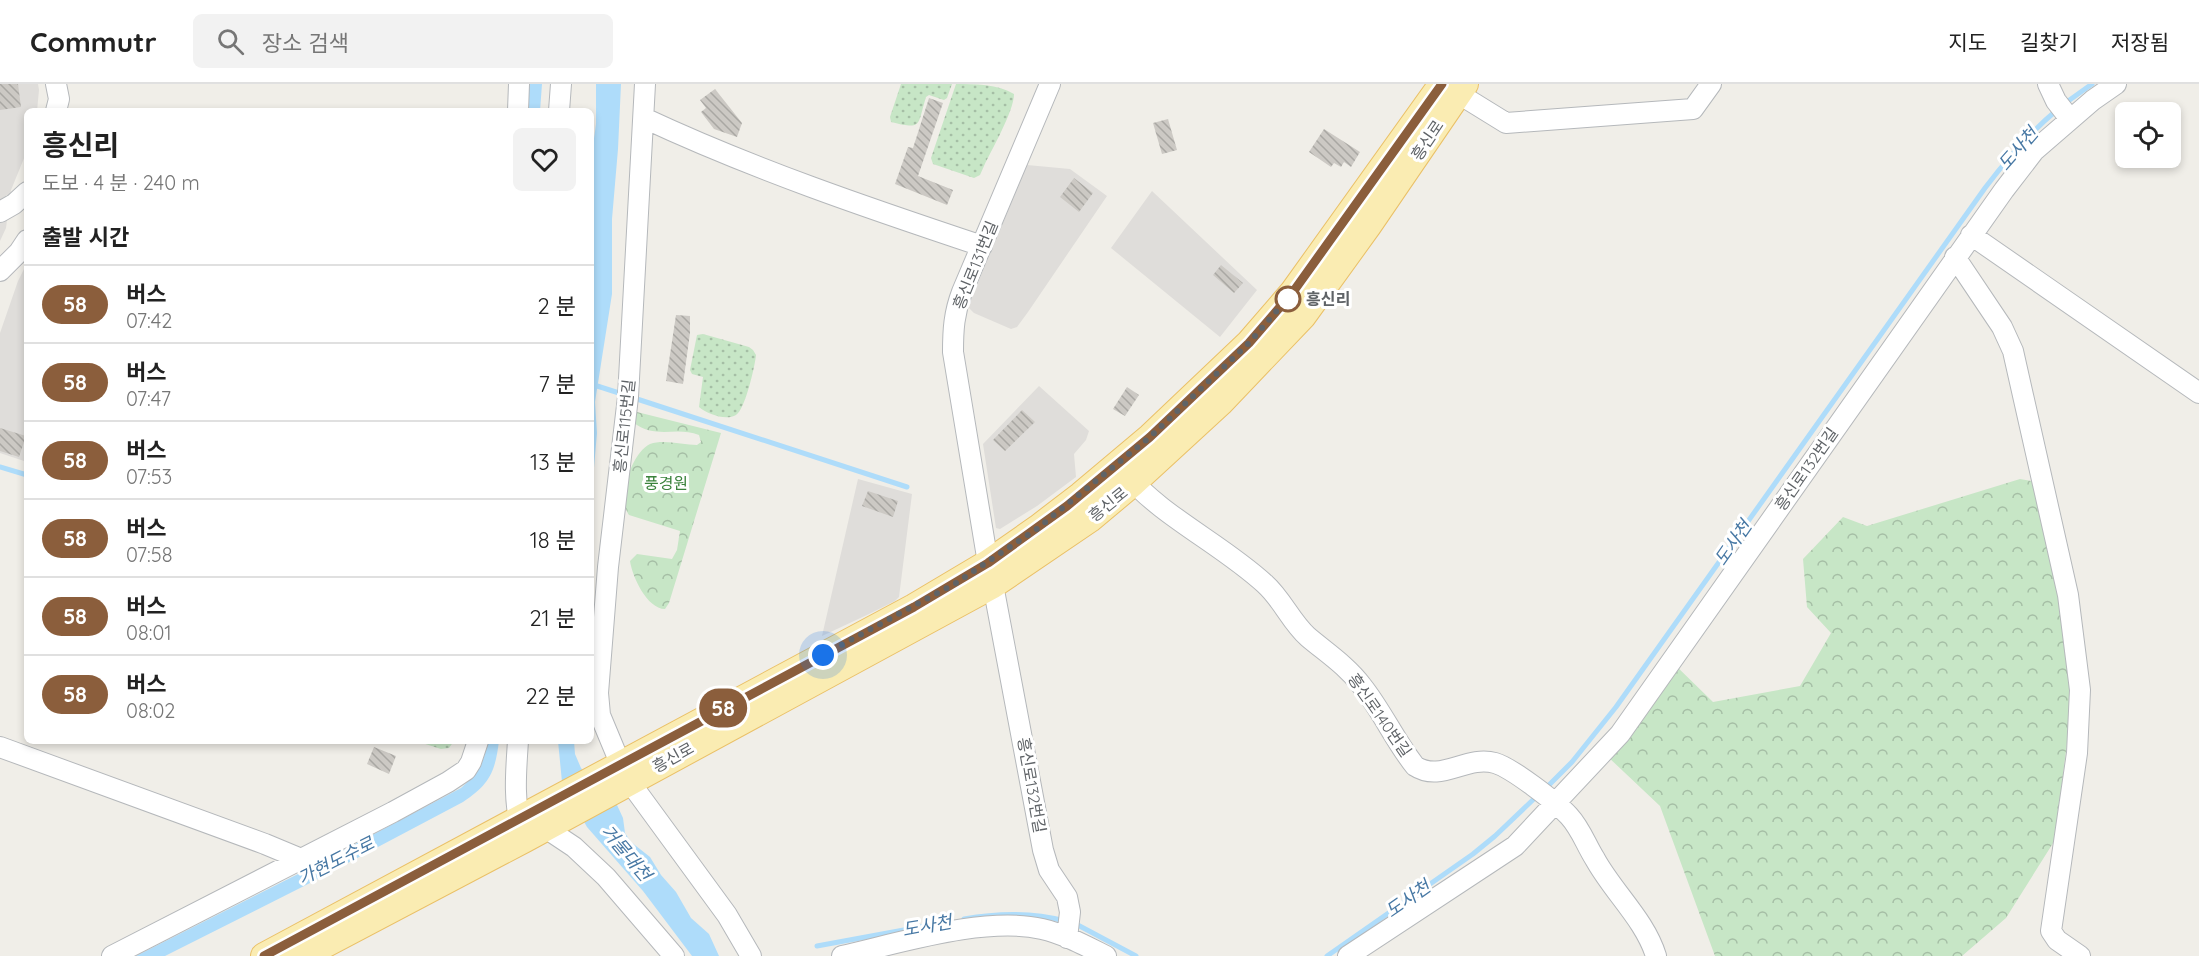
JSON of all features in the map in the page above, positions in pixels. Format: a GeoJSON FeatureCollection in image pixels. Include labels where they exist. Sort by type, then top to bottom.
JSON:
{"type":"FeatureCollection","features":[{"type":"Feature","properties":{"kind":"main road","name":"흥신로"},"geometry":{"type":"LineString","coordinates":[[303,956],[621,774],[1090,519],[1125,474],[1227,395],[1303,316],[1368,226],[1455,87]]}},
{"type":"Feature","properties":{"kind":"main road","name":"흥신로"},"geometry":{"type":"LineString","coordinates":[[264,956],[539,821]]}},
{"type":"Feature","properties":{"kind":"street"},"geometry":{"type":"LineString","coordinates":[[56,84],[56,108]]}},
{"type":"Feature","properties":{"kind":"street"},"geometry":{"type":"LineString","coordinates":[[518,108],[519,84]]}},
{"type":"Feature","properties":{"kind":"street"},"geometry":{"type":"LineString","coordinates":[[559,108],[561,84]]}},
{"type":"Feature","properties":{"kind":"street","name":"흥신로115번길"},"geometry":{"type":"LineString","coordinates":[[621,774],[600,715],[598,693],[608,567],[628,397],[645,84]]}},
{"type":"Feature","properties":{"kind":"street","name":"흥신로131번길"},"geometry":{"type":"LineString","coordinates":[[990,574],[953,352],[953,326],[955,310],[1050,84]]}},
{"type":"Feature","properties":{"kind":"street"},"geometry":{"type":"LineString","coordinates":[[1455,87],[1506,123],[1694,109],[1711,84]]}},
{"type":"Feature","properties":{"kind":"street","name":"흥신로132번길"},"geometry":{"type":"LineString","coordinates":[[1348,956],[1515,846],[1545,796],[1620,734],[1955,256],[2034,151],[2060,105],[2116,84]]}},
{"type":"Feature","properties":{"kind":"street"},"geometry":{"type":"LineString","coordinates":[[644,118],[718,152],[880,212],[982,246]]}},
{"type":"Feature","properties":{"kind":"street"},"geometry":{"type":"LineString","coordinates":[[0,212],[24,195]]}},
{"type":"Feature","properties":{"kind":"street"},"geometry":{"type":"LineString","coordinates":[[1971,235],[2199,393]]}},
{"type":"Feature","properties":{"kind":"street"},"geometry":{"type":"LineString","coordinates":[[0,271],[24,244]]}},
{"type":"Feature","properties":{"kind":"street"},"geometry":{"type":"LineString","coordinates":[[1955,256],[2002,327],[2013,351],[2068,595],[2077,660],[2079,723],[2051,931],[2057,940],[2080,956]]}},
{"type":"Feature","properties":{"kind":"street","name":"흥신로140번길"},"geometry":{"type":"LineString","coordinates":[[1125,474],[1178,519],[1269,586],[1308,637],[1362,684],[1416,766],[1425,772],[1437,772],[1480,761],[1495,763],[1509,770],[1569,815],[1578,826],[1594,859],[1643,929],[1656,956]]}},
{"type":"Feature","properties":{"kind":"street","name":"흥신로132번길"},"geometry":{"type":"LineString","coordinates":[[990,574],[1043,850],[1049,870],[1067,897],[1068,926]]}},
{"type":"Feature","properties":{"kind":"street"},"geometry":{"type":"LineString","coordinates":[[112,956],[301,860],[456,777],[471,762],[477,744]]}},
{"type":"Feature","properties":{"kind":"street"},"geometry":{"type":"LineString","coordinates":[[518,744],[516,786],[539,821],[574,847],[606,877],[674,956]]}},
{"type":"Feature","properties":{"kind":"street"},"geometry":{"type":"LineString","coordinates":[[0,747],[255,840],[301,860]]}},
{"type":"Feature","properties":{"kind":"street"},"geometry":{"type":"LineString","coordinates":[[621,774],[727,915],[752,956]]}},
{"type":"Feature","properties":{"kind":"street"},"geometry":{"type":"LineString","coordinates":[[842,956],[901,942],[993,926],[1015,925],[1044,929],[1068,926],[1106,956]]}},
{"type":"Feature","properties":{"kind":"shaded area"},"geometry":{"type":"Polygon","coordinates":[[[0,84],[38,84],[37,108],[24,108],[24,158],[11,190],[6,228],[0,241],[0,84]]]}},
{"type":"Feature","properties":{"kind":"shaded area"},"geometry":{"type":"Polygon","coordinates":[[[1027,165],[1070,169],[1107,196],[1028,312],[1017,327],[1011,329],[974,313],[969,308],[1027,165]]]}},
{"type":"Feature","properties":{"kind":"shaded area"},"geometry":{"type":"Polygon","coordinates":[[[1152,191],[1257,290],[1220,337],[1111,248],[1152,191]]]}},
{"type":"Feature","properties":{"kind":"shaded area"},"geometry":{"type":"Polygon","coordinates":[[[24,269],[24,461],[0,453],[0,333],[24,269]]]}},
{"type":"Feature","properties":{"kind":"shaded area"},"geometry":{"type":"Polygon","coordinates":[[[1039,386],[1089,431],[1086,440],[1074,454],[1076,477],[1037,506],[1000,529],[996,528],[983,444],[1039,386]]]}},
{"type":"Feature","properties":{"kind":"shaded area"},"geometry":{"type":"Polygon","coordinates":[[[858,479],[912,494],[899,597],[822,636],[858,479]]]}},
{"type":"Feature","properties":{"kind":"green space"},"geometry":{"type":"Polygon","coordinates":[[[901,84],[952,84],[944,100],[929,95],[926,97],[919,120],[909,126],[891,122],[890,117],[901,84]]]}},
{"type":"Feature","properties":{"kind":"green space"},"geometry":{"type":"Polygon","coordinates":[[[956,84],[994,86],[1014,94],[1002,130],[980,175],[974,178],[933,164],[931,158],[956,84]]]}},
{"type":"Feature","properties":{"kind":"green space"},"geometry":{"type":"Polygon","coordinates":[[[703,334],[749,347],[756,355],[752,378],[743,405],[732,417],[717,416],[699,407],[703,377],[692,374],[690,370],[697,335],[703,334]]]}},
{"type":"Feature","properties":{"kind":"green space","name":"풍경원"},"geometry":{"type":"Polygon","coordinates":[[[637,412],[721,433],[669,603],[665,609],[658,608],[647,598],[637,583],[630,561],[637,554],[672,559],[677,550],[680,531],[629,515],[626,508],[625,488],[637,457],[650,444],[667,442],[697,445],[701,442],[699,435],[657,432],[641,427],[633,422],[633,416],[637,412]]]}},
{"type":"Feature","properties":{"kind":"green space"},"geometry":{"type":"Polygon","coordinates":[[[2020,479],[2043,483],[2072,702],[2055,840],[2006,918],[1962,956],[1715,956],[1660,806],[1606,755],[1669,659],[1713,702],[1800,686],[1831,633],[1807,607],[1803,559],[1843,517],[1867,526],[2020,479]]]}},
{"type":"Feature","properties":{"kind":"green space"},"geometry":{"type":"Polygon","coordinates":[[[425,744],[452,744],[449,748],[441,749],[425,744]]]}},
{"type":"Feature","properties":{"kind":"water"},"geometry":{"type":"Polygon","coordinates":[[[527,84],[542,84],[540,108],[526,108],[527,84]]]}},
{"type":"Feature","properties":{"kind":"water"},"geometry":{"type":"Polygon","coordinates":[[[596,84],[621,84],[612,219],[612,294],[595,402],[597,433],[594,468],[594,138],[596,84]]]}},
{"type":"Feature","properties":{"kind":"water","name":"가현도수로"},"geometry":{"type":"Polygon","coordinates":[[[486,744],[498,744],[490,776],[463,802],[165,956],[136,956],[461,788],[472,778],[484,755],[486,744]]]}},
{"type":"Feature","properties":{"kind":"water","name":"거물대천"},"geometry":{"type":"Polygon","coordinates":[[[558,744],[574,744],[575,754],[581,768],[598,789],[617,805],[623,818],[625,833],[631,842],[650,857],[661,875],[676,892],[691,918],[709,934],[719,956],[692,956],[643,891],[587,827],[562,782],[558,744]]]}},
{"type":"Feature","properties":{"kind":"building"},"geometry":{"type":"Polygon","coordinates":[[[0,84],[18,84],[21,107],[0,110],[0,84]]]}},
{"type":"Feature","properties":{"kind":"building"},"geometry":{"type":"Polygon","coordinates":[[[715,89],[742,123],[737,137],[714,129],[701,112],[706,108],[700,100],[715,89]]]}},
{"type":"Feature","properties":{"kind":"building"},"geometry":{"type":"Polygon","coordinates":[[[929,98],[943,103],[918,176],[953,190],[947,205],[895,184],[908,147],[913,148],[929,98]]]}},
{"type":"Feature","properties":{"kind":"building"},"geometry":{"type":"Polygon","coordinates":[[[1168,119],[1177,150],[1162,154],[1153,123],[1168,119]]]}},
{"type":"Feature","properties":{"kind":"building"},"geometry":{"type":"Polygon","coordinates":[[[1324,129],[1360,152],[1351,167],[1344,162],[1341,167],[1334,163],[1331,167],[1309,152],[1324,129]]]}},
{"type":"Feature","properties":{"kind":"building"},"geometry":{"type":"Polygon","coordinates":[[[1074,178],[1093,193],[1079,212],[1060,197],[1074,178]]]}},
{"type":"Feature","properties":{"kind":"building"},"geometry":{"type":"Polygon","coordinates":[[[1221,265],[1243,283],[1234,293],[1213,275],[1221,265]]]}},
{"type":"Feature","properties":{"kind":"building"},"geometry":{"type":"Polygon","coordinates":[[[676,315],[690,316],[683,384],[666,381],[676,315]]]}},
{"type":"Feature","properties":{"kind":"building"},"geometry":{"type":"Polygon","coordinates":[[[1127,387],[1139,395],[1125,416],[1113,409],[1127,387]]]}},
{"type":"Feature","properties":{"kind":"building"},"geometry":{"type":"Polygon","coordinates":[[[1022,410],[1035,422],[1005,451],[993,440],[1022,410]]]}},
{"type":"Feature","properties":{"kind":"building"},"geometry":{"type":"Polygon","coordinates":[[[0,428],[24,435],[19,457],[0,451],[0,428]]]}},
{"type":"Feature","properties":{"kind":"building"},"geometry":{"type":"Polygon","coordinates":[[[868,491],[898,501],[893,517],[862,506],[868,491]]]}},
{"type":"Feature","properties":{"kind":"building"},"geometry":{"type":"Polygon","coordinates":[[[374,747],[396,756],[389,774],[367,764],[374,747]]]}},
{"type":"Feature","properties":{"kind":"waterway","name":"도사천"},"geometry":{"type":"LineString","coordinates":[[2064,104],[2092,84]]}},
{"type":"Feature","properties":{"kind":"waterway","name":"도사천"},"geometry":{"type":"LineString","coordinates":[[1545,789],[1572,762],[1616,707],[1985,188],[2019,147],[2057,110]]}},
{"type":"Feature","properties":{"kind":"waterway"},"geometry":{"type":"LineString","coordinates":[[594,385],[619,393]]}},
{"type":"Feature","properties":{"kind":"waterway"},"geometry":{"type":"LineString","coordinates":[[637,399],[907,487]]}},
{"type":"Feature","properties":{"kind":"waterway"},"geometry":{"type":"LineString","coordinates":[[0,467],[24,474]]}},
{"type":"Feature","properties":{"kind":"waterway","name":"도사천"},"geometry":{"type":"LineString","coordinates":[[1327,956],[1473,854],[1538,795]]}},
{"type":"Feature","properties":{"kind":"waterway","name":"도사천"},"geometry":{"type":"LineString","coordinates":[[964,919],[1014,914],[1065,921]]}},
{"type":"Feature","properties":{"kind":"waterway","name":"도사천"},"geometry":{"type":"LineString","coordinates":[[1074,923],[1136,956]]}},
{"type":"Feature","properties":{"kind":"waterway","name":"도사천"},"geometry":{"type":"LineString","coordinates":[[817,946],[931,925]]}},
{"type":"Feature","properties":{"kind":"bus line","name":"58"},"geometry":{"type":"LineString","coordinates":[[264,956],[914,607],[988,563],[1038,528],[1150,437],[1249,343],[1271,319],[1326,248],[1442,84]]}},
{"type":"Feature","properties":{"kind":"place","name":"흥신리"},"geometry":{"type":"Point","coordinates":[1288,299]}},
{"type":"Feature","properties":{"kind":"route"},"geometry":{"type":"LineString","coordinates":[[823,655],[956,583],[1038,528],[1150,437],[1249,343],[1293,292],[1288,299]]}}]}
